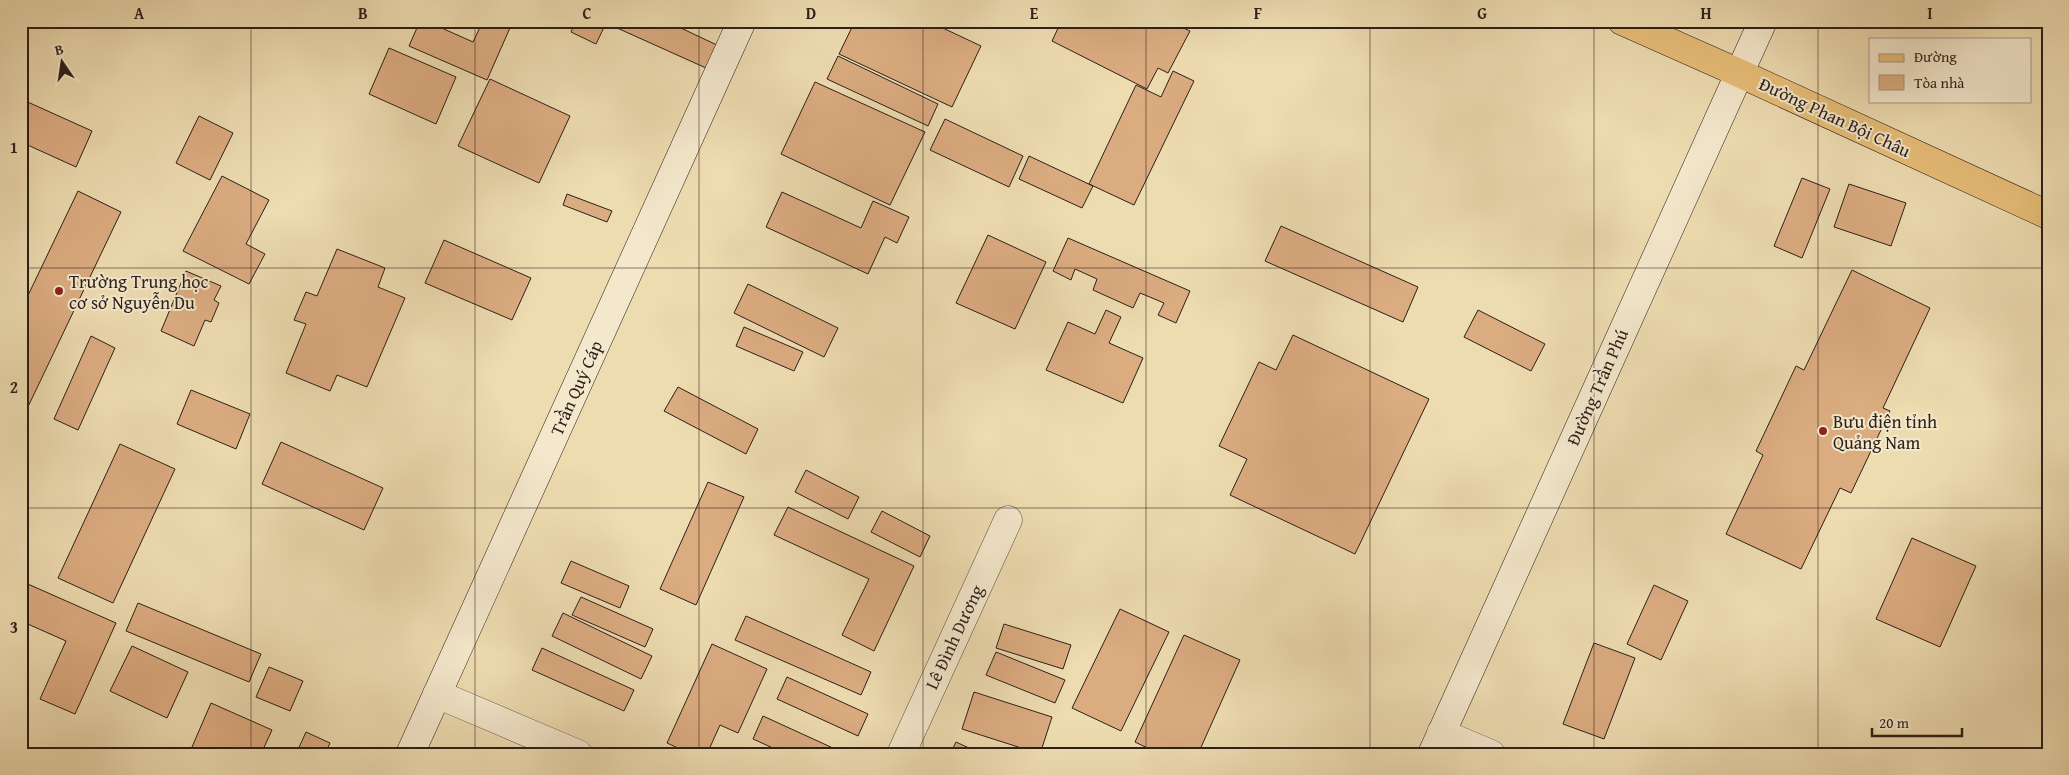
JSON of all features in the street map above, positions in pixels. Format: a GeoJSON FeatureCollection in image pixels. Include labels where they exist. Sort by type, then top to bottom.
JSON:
{"type":"FeatureCollection","features":[{"type":"Feature","properties":{"kind":"main road","name":"Đường Phan Bội Châu"},"geometry":{"type":"LineString","coordinates":[[1622,21],[1739,72],[2048,216]]}},
{"type":"Feature","properties":{"kind":"street","name":"Trần Quý Cáp"},"geometry":{"type":"LineString","coordinates":[[410,754],[742,21]]}},
{"type":"Feature","properties":{"kind":"street","name":"Đường Trần Phú"},"geometry":{"type":"LineString","coordinates":[[1437,743],[1763,21]]}},
{"type":"Feature","properties":{"kind":"street","name":"Lê Đình Dương"},"geometry":{"type":"LineString","coordinates":[[900,754],[1008,520]]}},
{"type":"Feature","properties":{"kind":"street"},"geometry":{"type":"LineString","coordinates":[[437,694],[578,754]]}},
{"type":"Feature","properties":{"kind":"street"},"geometry":{"type":"LineString","coordinates":[[1437,743],[1491,754]]}},
{"type":"Feature","properties":{"kind":"building"},"geometry":{"type":"Polygon","coordinates":[[[420,21],[426,21],[473,42],[483,21],[513,21],[487,80],[409,46],[420,21]]]}},
{"type":"Feature","properties":{"kind":"building"},"geometry":{"type":"Polygon","coordinates":[[[576,21],[666,21],[717,45],[706,68],[606,23],[596,44],[571,32],[576,21]]]}},
{"type":"Feature","properties":{"kind":"building"},"geometry":{"type":"Polygon","coordinates":[[[855,21],[928,21],[981,46],[952,107],[839,54],[855,21]]]}},
{"type":"Feature","properties":{"kind":"building"},"geometry":{"type":"Polygon","coordinates":[[[1054,21],[1179,21],[1177,25],[1190,31],[1168,73],[1158,68],[1147,89],[1052,41],[1060,24],[1054,21]]]}},
{"type":"Feature","properties":{"kind":"building"},"geometry":{"type":"Polygon","coordinates":[[[389,48],[456,77],[436,124],[369,94],[389,48]]]}},
{"type":"Feature","properties":{"kind":"building"},"geometry":{"type":"Polygon","coordinates":[[[838,56],[938,104],[928,126],[827,79],[838,56]]]}},
{"type":"Feature","properties":{"kind":"building"},"geometry":{"type":"Polygon","coordinates":[[[1173,71],[1194,81],[1134,205],[1089,184],[1136,85],[1161,97],[1173,71]]]}},
{"type":"Feature","properties":{"kind":"building"},"geometry":{"type":"Polygon","coordinates":[[[490,79],[570,116],[539,183],[458,146],[490,79]]]}},
{"type":"Feature","properties":{"kind":"building"},"geometry":{"type":"Polygon","coordinates":[[[815,82],[925,132],[890,205],[781,154],[815,82]]]}},
{"type":"Feature","properties":{"kind":"building"},"geometry":{"type":"Polygon","coordinates":[[[21,99],[92,131],[76,167],[21,142],[21,99]]]}},
{"type":"Feature","properties":{"kind":"building"},"geometry":{"type":"Polygon","coordinates":[[[199,116],[233,133],[210,180],[176,163],[199,116]]]}},
{"type":"Feature","properties":{"kind":"building"},"geometry":{"type":"Polygon","coordinates":[[[945,119],[1023,156],[1009,187],[930,150],[945,119]]]}},
{"type":"Feature","properties":{"kind":"building"},"geometry":{"type":"Polygon","coordinates":[[[1029,156],[1093,186],[1082,208],[1019,179],[1029,156]]]}},
{"type":"Feature","properties":{"kind":"building"},"geometry":{"type":"Polygon","coordinates":[[[222,176],[269,200],[246,244],[265,254],[249,284],[183,251],[222,176]]]}},
{"type":"Feature","properties":{"kind":"building"},"geometry":{"type":"Polygon","coordinates":[[[1802,178],[1830,189],[1802,258],[1774,246],[1802,178]]]}},
{"type":"Feature","properties":{"kind":"building"},"geometry":{"type":"Polygon","coordinates":[[[1849,184],[1906,203],[1891,246],[1834,227],[1849,184]]]}},
{"type":"Feature","properties":{"kind":"building"},"geometry":{"type":"Polygon","coordinates":[[[78,191],[121,212],[25,413],[21,411],[21,310],[78,191]]]}},
{"type":"Feature","properties":{"kind":"building"},"geometry":{"type":"Polygon","coordinates":[[[782,192],[861,228],[873,201],[909,217],[897,243],[885,237],[868,274],[766,227],[782,192]]]}},
{"type":"Feature","properties":{"kind":"building"},"geometry":{"type":"Polygon","coordinates":[[[567,194],[612,211],[607,222],[563,205],[567,194]]]}},
{"type":"Feature","properties":{"kind":"building"},"geometry":{"type":"Polygon","coordinates":[[[1281,226],[1418,287],[1403,322],[1265,261],[1281,226]]]}},
{"type":"Feature","properties":{"kind":"building"},"geometry":{"type":"Polygon","coordinates":[[[988,235],[1046,262],[1015,329],[956,303],[988,235]]]}},
{"type":"Feature","properties":{"kind":"building"},"geometry":{"type":"Polygon","coordinates":[[[1068,238],[1190,291],[1176,323],[1158,315],[1164,303],[1140,293],[1133,308],[1093,290],[1097,279],[1075,269],[1071,280],[1053,271],[1068,238]]]}},
{"type":"Feature","properties":{"kind":"building"},"geometry":{"type":"Polygon","coordinates":[[[444,240],[531,278],[512,320],[425,283],[444,240]]]}},
{"type":"Feature","properties":{"kind":"building"},"geometry":{"type":"Polygon","coordinates":[[[337,249],[385,268],[378,287],[405,298],[367,387],[337,375],[330,391],[286,373],[306,324],[294,320],[306,292],[317,296],[337,249]]]}},
{"type":"Feature","properties":{"kind":"building","name":"Bưu điện tỉnh Quảng Nam"},"geometry":{"type":"Polygon","coordinates":[[[1852,270],[1930,308],[1883,408],[1890,411],[1851,493],[1840,488],[1801,569],[1726,534],[1763,455],[1756,451],[1796,366],[1804,370],[1852,270]]]}},
{"type":"Feature","properties":{"kind":"building"},"geometry":{"type":"Polygon","coordinates":[[[186,271],[221,286],[214,300],[219,303],[211,322],[205,320],[194,346],[161,331],[186,271]]]}},
{"type":"Feature","properties":{"kind":"building"},"geometry":{"type":"Polygon","coordinates":[[[748,284],[838,328],[824,357],[734,313],[748,284]]]}},
{"type":"Feature","properties":{"kind":"building"},"geometry":{"type":"Polygon","coordinates":[[[1106,310],[1121,317],[1109,343],[1143,358],[1123,403],[1046,370],[1068,322],[1095,334],[1106,310]]]}},
{"type":"Feature","properties":{"kind":"building"},"geometry":{"type":"Polygon","coordinates":[[[1478,310],[1545,344],[1531,371],[1464,337],[1478,310]]]}},
{"type":"Feature","properties":{"kind":"building"},"geometry":{"type":"Polygon","coordinates":[[[744,327],[803,352],[794,371],[736,346],[744,327]]]}},
{"type":"Feature","properties":{"kind":"building"},"geometry":{"type":"Polygon","coordinates":[[[1293,335],[1429,399],[1355,554],[1230,495],[1247,459],[1219,446],[1259,362],[1276,370],[1293,335]]]}},
{"type":"Feature","properties":{"kind":"building"},"geometry":{"type":"Polygon","coordinates":[[[91,336],[115,348],[78,430],[54,419],[91,336]]]}},
{"type":"Feature","properties":{"kind":"building"},"geometry":{"type":"Polygon","coordinates":[[[678,387],[758,429],[746,454],[664,411],[678,387]]]}},
{"type":"Feature","properties":{"kind":"building"},"geometry":{"type":"Polygon","coordinates":[[[191,390],[250,414],[236,449],[177,424],[191,390]]]}},
{"type":"Feature","properties":{"kind":"building"},"geometry":{"type":"Polygon","coordinates":[[[281,442],[383,488],[364,530],[262,484],[281,442]]]}},
{"type":"Feature","properties":{"kind":"building"},"geometry":{"type":"Polygon","coordinates":[[[120,444],[175,469],[113,603],[58,578],[120,444]]]}},
{"type":"Feature","properties":{"kind":"building"},"geometry":{"type":"Polygon","coordinates":[[[806,470],[859,497],[848,519],[795,492],[806,470]]]}},
{"type":"Feature","properties":{"kind":"building"},"geometry":{"type":"Polygon","coordinates":[[[708,482],[744,497],[696,605],[660,589],[708,482]]]}},
{"type":"Feature","properties":{"kind":"building"},"geometry":{"type":"Polygon","coordinates":[[[788,507],[914,566],[874,651],[842,635],[869,579],[774,535],[788,507]]]}},
{"type":"Feature","properties":{"kind":"building"},"geometry":{"type":"Polygon","coordinates":[[[882,511],[930,536],[920,557],[871,532],[882,511]]]}},
{"type":"Feature","properties":{"kind":"building"},"geometry":{"type":"Polygon","coordinates":[[[1912,538],[1976,566],[1940,647],[1876,619],[1912,538]]]}},
{"type":"Feature","properties":{"kind":"building"},"geometry":{"type":"Polygon","coordinates":[[[571,561],[629,586],[620,608],[561,583],[571,561]]]}},
{"type":"Feature","properties":{"kind":"building"},"geometry":{"type":"Polygon","coordinates":[[[21,581],[116,623],[75,714],[40,699],[66,641],[21,621],[21,581]]]}},
{"type":"Feature","properties":{"kind":"building"},"geometry":{"type":"Polygon","coordinates":[[[1654,585],[1688,601],[1661,660],[1627,644],[1654,585]]]}},
{"type":"Feature","properties":{"kind":"building"},"geometry":{"type":"Polygon","coordinates":[[[581,597],[653,629],[645,647],[572,615],[581,597]]]}},
{"type":"Feature","properties":{"kind":"building"},"geometry":{"type":"Polygon","coordinates":[[[138,603],[261,654],[249,682],[126,631],[138,603]]]}},
{"type":"Feature","properties":{"kind":"building"},"geometry":{"type":"Polygon","coordinates":[[[1120,609],[1169,632],[1121,731],[1072,708],[1120,609]]]}},
{"type":"Feature","properties":{"kind":"building"},"geometry":{"type":"Polygon","coordinates":[[[563,613],[652,656],[641,679],[552,636],[563,613]]]}},
{"type":"Feature","properties":{"kind":"building"},"geometry":{"type":"Polygon","coordinates":[[[746,616],[871,672],[861,695],[735,640],[746,616]]]}},
{"type":"Feature","properties":{"kind":"building"},"geometry":{"type":"Polygon","coordinates":[[[1004,624],[1071,645],[1063,669],[996,648],[1004,624]]]}},
{"type":"Feature","properties":{"kind":"building"},"geometry":{"type":"Polygon","coordinates":[[[1184,635],[1240,660],[1198,754],[1160,754],[1135,742],[1184,635]]]}},
{"type":"Feature","properties":{"kind":"building"},"geometry":{"type":"Polygon","coordinates":[[[1594,643],[1635,658],[1604,739],[1563,724],[1594,643]]]}},
{"type":"Feature","properties":{"kind":"building"},"geometry":{"type":"Polygon","coordinates":[[[712,644],[767,669],[738,733],[720,725],[707,754],[691,754],[667,743],[712,644]]]}},
{"type":"Feature","properties":{"kind":"building"},"geometry":{"type":"Polygon","coordinates":[[[132,646],[188,672],[167,718],[110,691],[132,646]]]}},
{"type":"Feature","properties":{"kind":"building"},"geometry":{"type":"Polygon","coordinates":[[[542,648],[634,690],[624,711],[532,670],[542,648]]]}},
{"type":"Feature","properties":{"kind":"building"},"geometry":{"type":"Polygon","coordinates":[[[996,652],[1065,680],[1055,703],[986,675],[996,652]]]}},
{"type":"Feature","properties":{"kind":"building"},"geometry":{"type":"Polygon","coordinates":[[[269,667],[303,681],[290,711],[256,697],[269,667]]]}},
{"type":"Feature","properties":{"kind":"building"},"geometry":{"type":"Polygon","coordinates":[[[787,677],[868,714],[858,736],[777,699],[787,677]]]}},
{"type":"Feature","properties":{"kind":"building"},"geometry":{"type":"Polygon","coordinates":[[[974,692],[1052,717],[1040,754],[962,729],[974,692]]]}},
{"type":"Feature","properties":{"kind":"building"},"geometry":{"type":"Polygon","coordinates":[[[211,703],[272,730],[261,754],[189,754],[211,703]]]}},
{"type":"Feature","properties":{"kind":"building"},"geometry":{"type":"Polygon","coordinates":[[[763,716],[846,754],[786,754],[753,739],[763,716]]]}},
{"type":"Feature","properties":{"kind":"building"},"geometry":{"type":"Polygon","coordinates":[[[306,732],[330,743],[325,754],[296,754],[306,732]]]}},
{"type":"Feature","properties":{"kind":"building"},"geometry":{"type":"Polygon","coordinates":[[[956,742],[982,754],[950,754],[956,742]]]}},
{"type":"Feature","properties":{"kind":"place","name":"Trường Trung học cơ sở Nguyễn Du"},"geometry":{"type":"Point","coordinates":[59,291]}},
{"type":"Feature","properties":{"kind":"place","name":"Bưu điện tỉnh Quảng Nam"},"geometry":{"type":"Point","coordinates":[1823,431]}}]}
